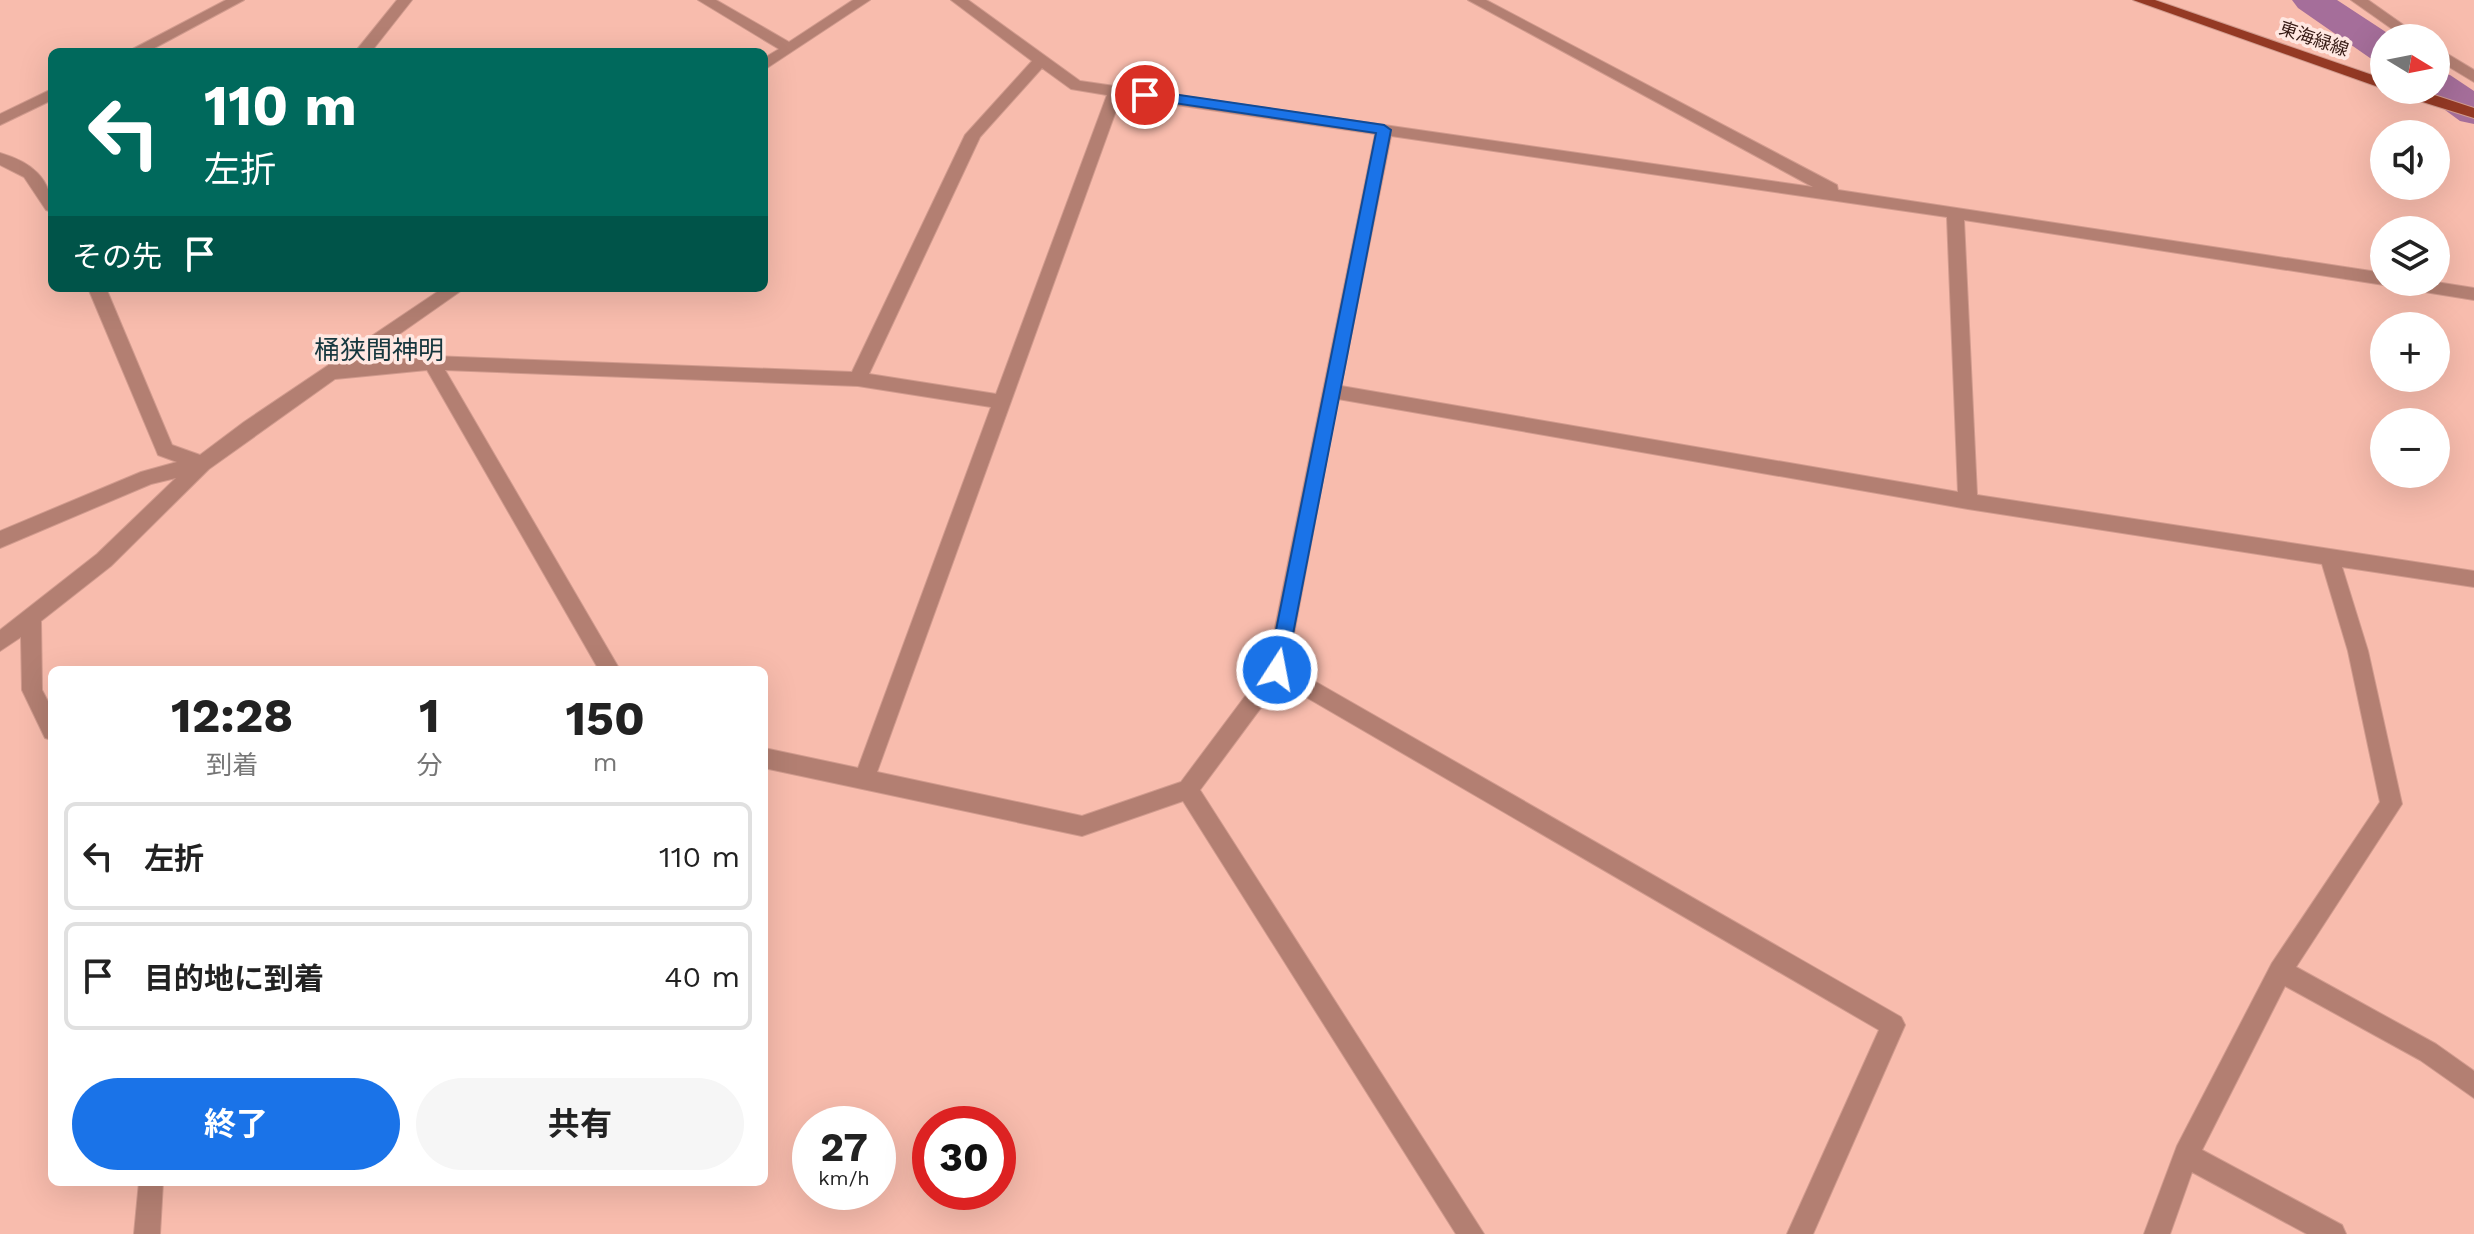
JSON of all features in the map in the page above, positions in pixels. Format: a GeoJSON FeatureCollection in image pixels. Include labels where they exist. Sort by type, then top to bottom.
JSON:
{"type":"FeatureCollection","features":[{"type":"Feature","properties":{"kind":"main road","name":"東海緑線"},"geometry":{"type":"LineString","coordinates":[[2140,0],[2370,79]]}},
{"type":"Feature","properties":{"kind":"main road"},"geometry":{"type":"LineString","coordinates":[[2446,104],[2474,113]]}},
{"type":"Feature","properties":{"kind":"street"},"geometry":{"type":"LineString","coordinates":[[143,48],[237,0]]}},
{"type":"Feature","properties":{"kind":"street"},"geometry":{"type":"LineString","coordinates":[[366,48],[405,0]]}},
{"type":"Feature","properties":{"kind":"street"},"geometry":{"type":"LineString","coordinates":[[705,0],[787,47]]}},
{"type":"Feature","properties":{"kind":"street"},"geometry":{"type":"LineString","coordinates":[[768,62],[863,0]]}},
{"type":"Feature","properties":{"kind":"street"},"geometry":{"type":"LineString","coordinates":[[958,0],[1076,85],[2370,277]]}},
{"type":"Feature","properties":{"kind":"street"},"geometry":{"type":"LineString","coordinates":[[1475,0],[1845,197]]}},
{"type":"Feature","properties":{"kind":"street"},"geometry":{"type":"LineString","coordinates":[[2358,0],[2394,24]]}},
{"type":"Feature","properties":{"kind":"street"},"geometry":{"type":"LineString","coordinates":[[858,379],[973,135],[1041,60]]}},
{"type":"Feature","properties":{"kind":"street"},"geometry":{"type":"LineString","coordinates":[[2450,61],[2474,77]]}},
{"type":"Feature","properties":{"kind":"street"},"geometry":{"type":"LineString","coordinates":[[864,780],[1116,90]]}},
{"type":"Feature","properties":{"kind":"street"},"geometry":{"type":"LineString","coordinates":[[0,120],[48,96]]}},
{"type":"Feature","properties":{"kind":"street"},"geometry":{"type":"LineString","coordinates":[[768,759],[1082,826],[1188,789],[1277,670],[1384,130]]}},
{"type":"Feature","properties":{"kind":"street"},"geometry":{"type":"LineString","coordinates":[[0,158],[30,173],[48,200]]}},
{"type":"Feature","properties":{"kind":"street"},"geometry":{"type":"LineString","coordinates":[[1955,213],[1968,501]]}},
{"type":"Feature","properties":{"kind":"street"},"geometry":{"type":"LineString","coordinates":[[2450,290],[2474,294]]}},
{"type":"Feature","properties":{"kind":"street"},"geometry":{"type":"LineString","coordinates":[[99,292],[165,450],[202,464]]}},
{"type":"Feature","properties":{"kind":"street"},"geometry":{"type":"LineString","coordinates":[[0,642],[104,560],[202,464],[250,427],[450,292]]}},
{"type":"Feature","properties":{"kind":"street"},"geometry":{"type":"LineString","coordinates":[[332,372],[432,363],[858,379],[1002,402]]}},
{"type":"Feature","properties":{"kind":"street"},"geometry":{"type":"LineString","coordinates":[[432,363],[608,666]]}},
{"type":"Feature","properties":{"kind":"street"},"geometry":{"type":"LineString","coordinates":[[1331,391],[1968,501],[2329,556],[2472,582]]}},
{"type":"Feature","properties":{"kind":"street"},"geometry":{"type":"LineString","coordinates":[[0,540],[148,477],[202,464]]}},
{"type":"Feature","properties":{"kind":"street"},"geometry":{"type":"LineString","coordinates":[[2157,1234],[2186,1155],[2280,971],[2391,804],[2358,651],[2329,556]]}},
{"type":"Feature","properties":{"kind":"street"},"geometry":{"type":"LineString","coordinates":[[31,615],[32,690],[48,723]]}},
{"type":"Feature","properties":{"kind":"street"},"geometry":{"type":"LineString","coordinates":[[1277,670],[1893,1025],[1800,1234]]}},
{"type":"Feature","properties":{"kind":"street"},"geometry":{"type":"LineString","coordinates":[[1188,789],[1471,1234]]}},
{"type":"Feature","properties":{"kind":"street"},"geometry":{"type":"LineString","coordinates":[[2280,971],[2428,1052],[2474,1086]]}},
{"type":"Feature","properties":{"kind":"street"},"geometry":{"type":"LineString","coordinates":[[2186,1155],[2333,1234]]}},
{"type":"Feature","properties":{"kind":"street"},"geometry":{"type":"LineString","coordinates":[[147,1234],[151,1186]]}},
{"type":"Feature","properties":{"kind":"waterway"},"geometry":{"type":"LineString","coordinates":[[2311,0],[2370,40]]}},
{"type":"Feature","properties":{"kind":"waterway"},"geometry":{"type":"LineString","coordinates":[[2450,94],[2474,111]]}},
{"type":"Feature","properties":{"kind":"district","name":"桶狭間神明"},"geometry":{"type":"Point","coordinates":[379,350]}},
{"type":"Feature","properties":{"kind":"route"},"geometry":{"type":"LineString","coordinates":[[1145,95],[1384,130],[1277,670]]}}]}
